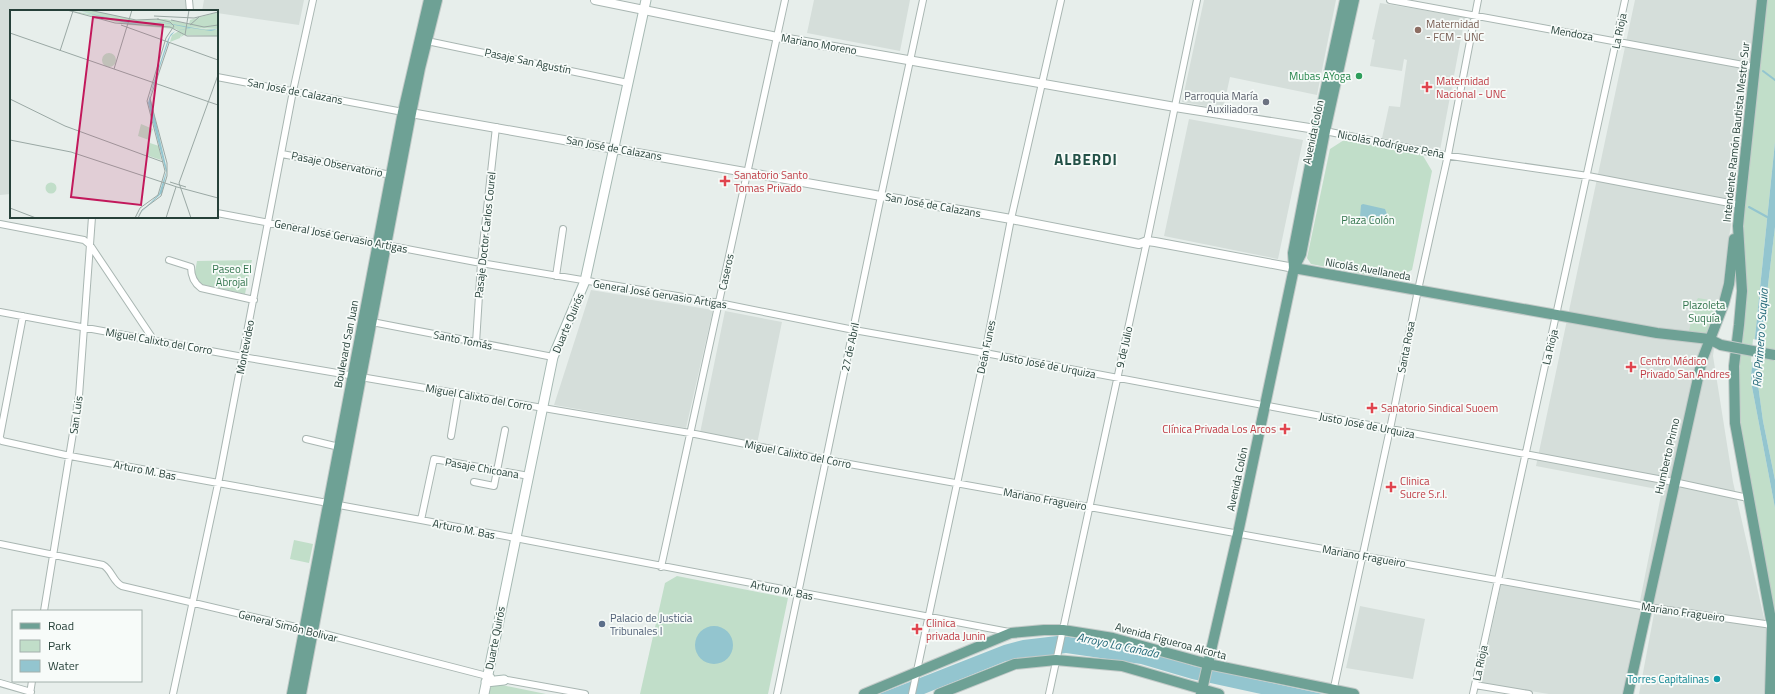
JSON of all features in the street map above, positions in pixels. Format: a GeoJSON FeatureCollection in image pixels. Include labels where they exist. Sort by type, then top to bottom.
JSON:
{"type":"FeatureCollection","features":[{"type":"Feature","properties":{"kind":"main road","name":"Boulevard San Juan"},"geometry":{"type":"LineString","coordinates":[[301,694],[309,630],[332,505],[429,0]]}},
{"type":"Feature","properties":{"kind":"main road","name":"Boulevard San Juan"},"geometry":{"type":"LineString","coordinates":[[332,505],[338,447],[372,322],[391,174],[437,0]]}},
{"type":"Feature","properties":{"kind":"main road","name":"Duarte Quirós"},"geometry":{"type":"LineString","coordinates":[[484,694],[553,357],[585,281],[615,149],[646,0]]}},
{"type":"Feature","properties":{"kind":"main road","name":"Avenida Colón"},"geometry":{"type":"LineString","coordinates":[[1201,692],[1238,534],[1294,268],[1301,254],[1321,130],[1345,0]]}},
{"type":"Feature","properties":{"kind":"main road","name":"Avenida Colón"},"geometry":{"type":"LineString","coordinates":[[1321,130],[1354,0]]}},
{"type":"Feature","properties":{"kind":"main road","name":"Intendente Ramón Bautista Mestre Sur"},"geometry":{"type":"LineString","coordinates":[[1762,0],[1738,226],[1742,290],[1734,366],[1736,435],[1772,625],[1770,694]]}},
{"type":"Feature","properties":{"kind":"main road","name":"Humberto Primo"},"geometry":{"type":"LineString","coordinates":[[1628,694],[1702,360],[1727,292],[1735,235],[1738,226]]}},
{"type":"Feature","properties":{"kind":"main road","name":"Nicolás Avellaneda"},"geometry":{"type":"LineString","coordinates":[[1294,268],[1679,337],[1709,339],[1721,345],[1775,356]]}},
{"type":"Feature","properties":{"kind":"main road"},"geometry":{"type":"LineString","coordinates":[[1679,337],[1694,343],[1699,350],[1702,360]]}},
{"type":"Feature","properties":{"kind":"main road"},"geometry":{"type":"LineString","coordinates":[[1702,360],[1710,351],[1721,345]]}},
{"type":"Feature","properties":{"kind":"main road","name":"Boulevard San Juan"},"geometry":{"type":"LineString","coordinates":[[292,694],[309,630]]}},
{"type":"Feature","properties":{"kind":"main road","name":"Avenida Figueroa Alcorta"},"geometry":{"type":"LineString","coordinates":[[864,694],[1010,633],[1021,631],[1063,630],[1126,640],[1208,664],[1333,692],[1354,694]]}},
{"type":"Feature","properties":{"kind":"main road"},"geometry":{"type":"LineString","coordinates":[[938,694],[1015,664],[1056,660],[1122,666],[1201,692],[1219,694]]}},
{"type":"Feature","properties":{"kind":"main road"},"geometry":{"type":"LineString","coordinates":[[487,679],[504,680]]}},
{"type":"Feature","properties":{"kind":"street"},"geometry":{"type":"LineString","coordinates":[[189,0],[190,10]]}},
{"type":"Feature","properties":{"kind":"street","name":"Montevideo"},"geometry":{"type":"LineString","coordinates":[[173,694],[218,484],[293,91],[313,0]]}},
{"type":"Feature","properties":{"kind":"street","name":"Mariano Moreno"},"geometry":{"type":"LineString","coordinates":[[595,0],[777,37],[1043,83]]}},
{"type":"Feature","properties":{"kind":"street","name":"Caseros"},"geometry":{"type":"LineString","coordinates":[[661,567],[786,0]]}},
{"type":"Feature","properties":{"kind":"street","name":"27 de Abril"},"geometry":{"type":"LineString","coordinates":[[777,694],[854,330],[880,196],[923,0]]}},
{"type":"Feature","properties":{"kind":"street","name":"Deán Funes"},"geometry":{"type":"LineString","coordinates":[[912,694],[985,353],[1011,219],[1061,0]]}},
{"type":"Feature","properties":{"kind":"street","name":"9 de Julio"},"geometry":{"type":"LineString","coordinates":[[1049,694],[1147,241],[1197,0]]}},
{"type":"Feature","properties":{"kind":"street","name":"Mendoza"},"geometry":{"type":"LineString","coordinates":[[1390,0],[1754,67]]}},
{"type":"Feature","properties":{"kind":"street","name":"Santa Rosa"},"geometry":{"type":"LineString","coordinates":[[1333,692],[1364,556],[1418,290],[1448,155],[1478,0]]}},
{"type":"Feature","properties":{"kind":"street","name":"La Rioja"},"geometry":{"type":"LineString","coordinates":[[1473,694],[1558,315],[1625,0]]}},
{"type":"Feature","properties":{"kind":"street","name":"Pasaje San Agustín"},"geometry":{"type":"LineString","coordinates":[[427,40],[628,83]]}},
{"type":"Feature","properties":{"kind":"street","name":"San José de Calazans"},"geometry":{"type":"LineString","coordinates":[[218,77],[1011,219]]}},
{"type":"Feature","properties":{"kind":"street","name":"Nicolás Rodríguez Peña"},"geometry":{"type":"LineString","coordinates":[[1043,83],[1175,107],[1321,130],[1448,155],[1588,176],[1740,205]]}},
{"type":"Feature","properties":{"kind":"street","name":"Pasaje Doctor Carlos Courel"},"geometry":{"type":"LineString","coordinates":[[476,343],[481,263],[496,127]]}},
{"type":"Feature","properties":{"kind":"street","name":"Pasaje Observatorio"},"geometry":{"type":"LineString","coordinates":[[282,154],[391,174]]}},
{"type":"Feature","properties":{"kind":"street","name":"General José Gervasio Artigas"},"geometry":{"type":"LineString","coordinates":[[218,213],[481,263],[719,303],[854,330],[985,353]]}},
{"type":"Feature","properties":{"kind":"street","name":"San Luis"},"geometry":{"type":"LineString","coordinates":[[44,610],[79,396],[92,218]]}},
{"type":"Feature","properties":{"kind":"street","name":"Nicolás Avellaneda"},"geometry":{"type":"LineString","coordinates":[[1011,219],[1139,244],[1147,241],[1294,268]]}},
{"type":"Feature","properties":{"kind":"street"},"geometry":{"type":"LineString","coordinates":[[0,224],[82,239],[90,245],[153,339]]}},
{"type":"Feature","properties":{"kind":"street"},"geometry":{"type":"LineString","coordinates":[[556,276],[563,229]]}},
{"type":"Feature","properties":{"kind":"street"},"geometry":{"type":"LineString","coordinates":[[169,260],[191,267],[191,275],[197,286],[201,288],[254,300]]}},
{"type":"Feature","properties":{"kind":"street","name":"Miguel Calixto del Corro"},"geometry":{"type":"LineString","coordinates":[[0,312],[153,339],[243,357],[690,433],[827,460],[957,483]]}},
{"type":"Feature","properties":{"kind":"street"},"geometry":{"type":"LineString","coordinates":[[0,438],[23,316]]}},
{"type":"Feature","properties":{"kind":"street","name":"Santo Tomás"},"geometry":{"type":"LineString","coordinates":[[372,322],[553,357]]}},
{"type":"Feature","properties":{"kind":"street","name":"Justo José de Urquiza"},"geometry":{"type":"LineString","coordinates":[[985,353],[1674,482],[1748,498]]}},
{"type":"Feature","properties":{"kind":"street"},"geometry":{"type":"LineString","coordinates":[[451,436],[458,394]]}},
{"type":"Feature","properties":{"kind":"street"},"geometry":{"type":"LineString","coordinates":[[0,399],[7,401]]}},
{"type":"Feature","properties":{"kind":"street"},"geometry":{"type":"LineString","coordinates":[[474,482],[494,486],[505,430]]}},
{"type":"Feature","properties":{"kind":"street","name":"Arturo M. Bas"},"geometry":{"type":"LineString","coordinates":[[0,438],[2,441],[70,456],[332,505],[421,520],[1010,633]]}},
{"type":"Feature","properties":{"kind":"street"},"geometry":{"type":"LineString","coordinates":[[306,439],[338,447]]}},
{"type":"Feature","properties":{"kind":"street","name":"Pasaje Chicoana"},"geometry":{"type":"LineString","coordinates":[[421,520],[434,459],[497,472],[529,476]]}},
{"type":"Feature","properties":{"kind":"street","name":"Mariano Fragueiro"},"geometry":{"type":"LineString","coordinates":[[957,483],[1647,607],[1772,625]]}},
{"type":"Feature","properties":{"kind":"street","name":"General Simón Bolivar"},"geometry":{"type":"LineString","coordinates":[[0,544],[103,565],[111,571],[118,584],[122,586],[309,630],[487,679]]}},
{"type":"Feature","properties":{"kind":"street"},"geometry":{"type":"LineString","coordinates":[[504,680],[585,694]]}},
{"type":"Feature","properties":{"kind":"street"},"geometry":{"type":"LineString","coordinates":[[0,683],[30,693],[32,682]]}},
{"type":"Feature","properties":{"kind":"street"},"geometry":{"type":"LineString","coordinates":[[1475,685],[1529,694]]}},
{"type":"Feature","properties":{"kind":"shaded area"},"geometry":{"type":"Polygon","coordinates":[[[0,0],[185,0],[187,10],[10,10],[10,194],[0,195],[0,0]]]}},
{"type":"Feature","properties":{"kind":"shaded area"},"geometry":{"type":"Polygon","coordinates":[[[204,0],[304,0],[299,25],[218,13],[218,10],[202,10],[204,0]]]}},
{"type":"Feature","properties":{"kind":"shaded area"},"geometry":{"type":"Polygon","coordinates":[[[814,0],[910,0],[900,51],[807,33],[814,0]]]}},
{"type":"Feature","properties":{"kind":"shaded area"},"geometry":{"type":"Polygon","coordinates":[[[1204,0],[1336,0],[1317,95],[1230,77],[1223,109],[1182,102],[1204,0]]]}},
{"type":"Feature","properties":{"kind":"shaded area"},"geometry":{"type":"Polygon","coordinates":[[[1635,0],[1757,0],[1735,194],[1713,356],[1733,482],[1767,631],[1765,694],[1639,694],[1654,614],[1718,624],[1640,611],[1624,694],[1549,694],[1480,683],[1501,584],[1640,601],[1662,490],[1536,466],[1635,0]]]}},
{"type":"Feature","properties":{"kind":"shaded area"},"geometry":{"type":"Polygon","coordinates":[[[1380,3],[1465,17],[1440,150],[1382,138],[1389,106],[1400,107],[1407,60],[1404,59],[1402,71],[1370,66],[1375,40],[1372,39],[1380,3]]]}},
{"type":"Feature","properties":{"kind":"shaded area"},"geometry":{"type":"Polygon","coordinates":[[[1189,119],[1303,140],[1278,259],[1164,236],[1189,119]]]}},
{"type":"Feature","properties":{"kind":"shaded area"},"geometry":{"type":"Polygon","coordinates":[[[591,290],[713,310],[686,428],[554,405],[591,290]]]}},
{"type":"Feature","properties":{"kind":"shaded area"},"geometry":{"type":"Polygon","coordinates":[[[725,311],[782,322],[757,444],[700,433],[725,311]]]}},
{"type":"Feature","properties":{"kind":"shaded area"},"geometry":{"type":"Polygon","coordinates":[[[1360,606],[1425,619],[1413,679],[1346,668],[1360,606]]]}},
{"type":"Feature","properties":{"kind":"green space"},"geometry":{"type":"Polygon","coordinates":[[[1762,0],[1775,0],[1775,142],[1751,376],[1775,508],[1775,694],[1772,634],[1736,430],[1739,325],[1738,226],[1762,0]]]}},
{"type":"Feature","properties":{"kind":"green space","name":"Plaza Colón"},"geometry":{"type":"Polygon","coordinates":[[[1344,140],[1422,154],[1432,171],[1412,270],[1397,277],[1397,281],[1311,264],[1307,258],[1330,149],[1344,140]]]}},
{"type":"Feature","properties":{"kind":"green space"},"geometry":{"type":"Polygon","coordinates":[[[1775,227],[1775,480],[1763,421],[1757,377],[1775,227]]]}},
{"type":"Feature","properties":{"kind":"green space","name":"Paseo El Abrojal"},"geometry":{"type":"Polygon","coordinates":[[[252,260],[245,294],[200,284],[194,277],[197,261],[252,260]]]}},
{"type":"Feature","properties":{"kind":"green space","name":"Plazoleta Suquía"},"geometry":{"type":"Polygon","coordinates":[[[1698,298],[1721,302],[1707,333],[1703,334],[1689,331],[1695,303],[1698,298]]]}},
{"type":"Feature","properties":{"kind":"green space"},"geometry":{"type":"Polygon","coordinates":[[[294,540],[313,544],[309,563],[290,559],[294,540]]]}},
{"type":"Feature","properties":{"kind":"green space"},"geometry":{"type":"Polygon","coordinates":[[[677,576],[788,598],[768,694],[640,694],[665,583],[677,576]]]}},
{"type":"Feature","properties":{"kind":"green space"},"geometry":{"type":"Polygon","coordinates":[[[492,683],[546,694],[489,694],[492,683]]]}},
{"type":"Feature","properties":{"kind":"water","name":"Río Primero o Suquía"},"geometry":{"type":"Polygon","coordinates":[[[1775,142],[1775,227],[1757,377],[1763,421],[1775,480],[1775,508],[1751,376],[1775,142]]]}},
{"type":"Feature","properties":{"kind":"water"},"geometry":{"type":"Polygon","coordinates":[[[1363,204],[1385,209],[1388,217],[1386,220],[1381,220],[1382,223],[1360,218],[1361,205],[1363,204]]]}},
{"type":"Feature","properties":{"kind":"water"},"geometry":{"type":"Polygon","coordinates":[[[710,626],[718,626],[728,631],[732,638],[732,652],[728,659],[718,664],[710,664],[700,659],[698,656],[695,649],[695,641],[700,631],[703,629],[710,626]]]}},
{"type":"Feature","properties":{"kind":"water","name":"Arroyo La Cañada"},"geometry":{"type":"Polygon","coordinates":[[[1057,636],[1143,649],[1193,666],[1323,694],[1261,694],[1192,679],[1141,664],[1066,653],[1006,661],[924,694],[879,694],[1004,645],[1023,640],[1057,636]]]}},
{"type":"Feature","properties":{"kind":"pier"},"geometry":{"type":"Polygon","coordinates":[[[1753,339],[1763,341],[1761,364],[1751,362],[1753,339]]]}},
{"type":"Feature","properties":{"kind":"waterway"},"geometry":{"type":"LineString","coordinates":[[1763,71],[1775,80]]}},
{"type":"Feature","properties":{"kind":"waterway"},"geometry":{"type":"LineString","coordinates":[[1749,207],[1769,218]]}},
{"type":"Feature","properties":{"kind":"place","name":"Maternidad - FCM - UNC"},"geometry":{"type":"Point","coordinates":[1418,30]}},
{"type":"Feature","properties":{"kind":"place","name":"Mubas AYoga"},"geometry":{"type":"Point","coordinates":[1359,76]}},
{"type":"Feature","properties":{"kind":"place","name":"Maternidad Nacional - UNC"},"geometry":{"type":"Point","coordinates":[1427,87]}},
{"type":"Feature","properties":{"kind":"place","name":"Parroquia María Auxiliadora"},"geometry":{"type":"Point","coordinates":[1266,102]}},
{"type":"Feature","properties":{"kind":"place","name":"Sanatorio Santo Tomas Privado"},"geometry":{"type":"Point","coordinates":[725,181]}},
{"type":"Feature","properties":{"kind":"place","name":"Centro Médico Privado San Andres"},"geometry":{"type":"Point","coordinates":[1631,367]}},
{"type":"Feature","properties":{"kind":"place","name":"Sanatorio Sindical Suoem"},"geometry":{"type":"Point","coordinates":[1372,408]}},
{"type":"Feature","properties":{"kind":"place","name":"Clínica Privada Los Arcos"},"geometry":{"type":"Point","coordinates":[1285,429]}},
{"type":"Feature","properties":{"kind":"place","name":"Clinica Sucre S.r.l."},"geometry":{"type":"Point","coordinates":[1391,487]}},
{"type":"Feature","properties":{"kind":"place","name":"Palacio de Justicia Tribunales I"},"geometry":{"type":"Point","coordinates":[602,624]}},
{"type":"Feature","properties":{"kind":"place","name":"Clinica privada Junin"},"geometry":{"type":"Point","coordinates":[917,629]}},
{"type":"Feature","properties":{"kind":"place","name":"Torres Capitalinas"},"geometry":{"type":"Point","coordinates":[1717,679]}},
{"type":"Feature","properties":{"kind":"district","name":"ALBERDI"},"geometry":{"type":"Point","coordinates":[1086,159]}}]}
